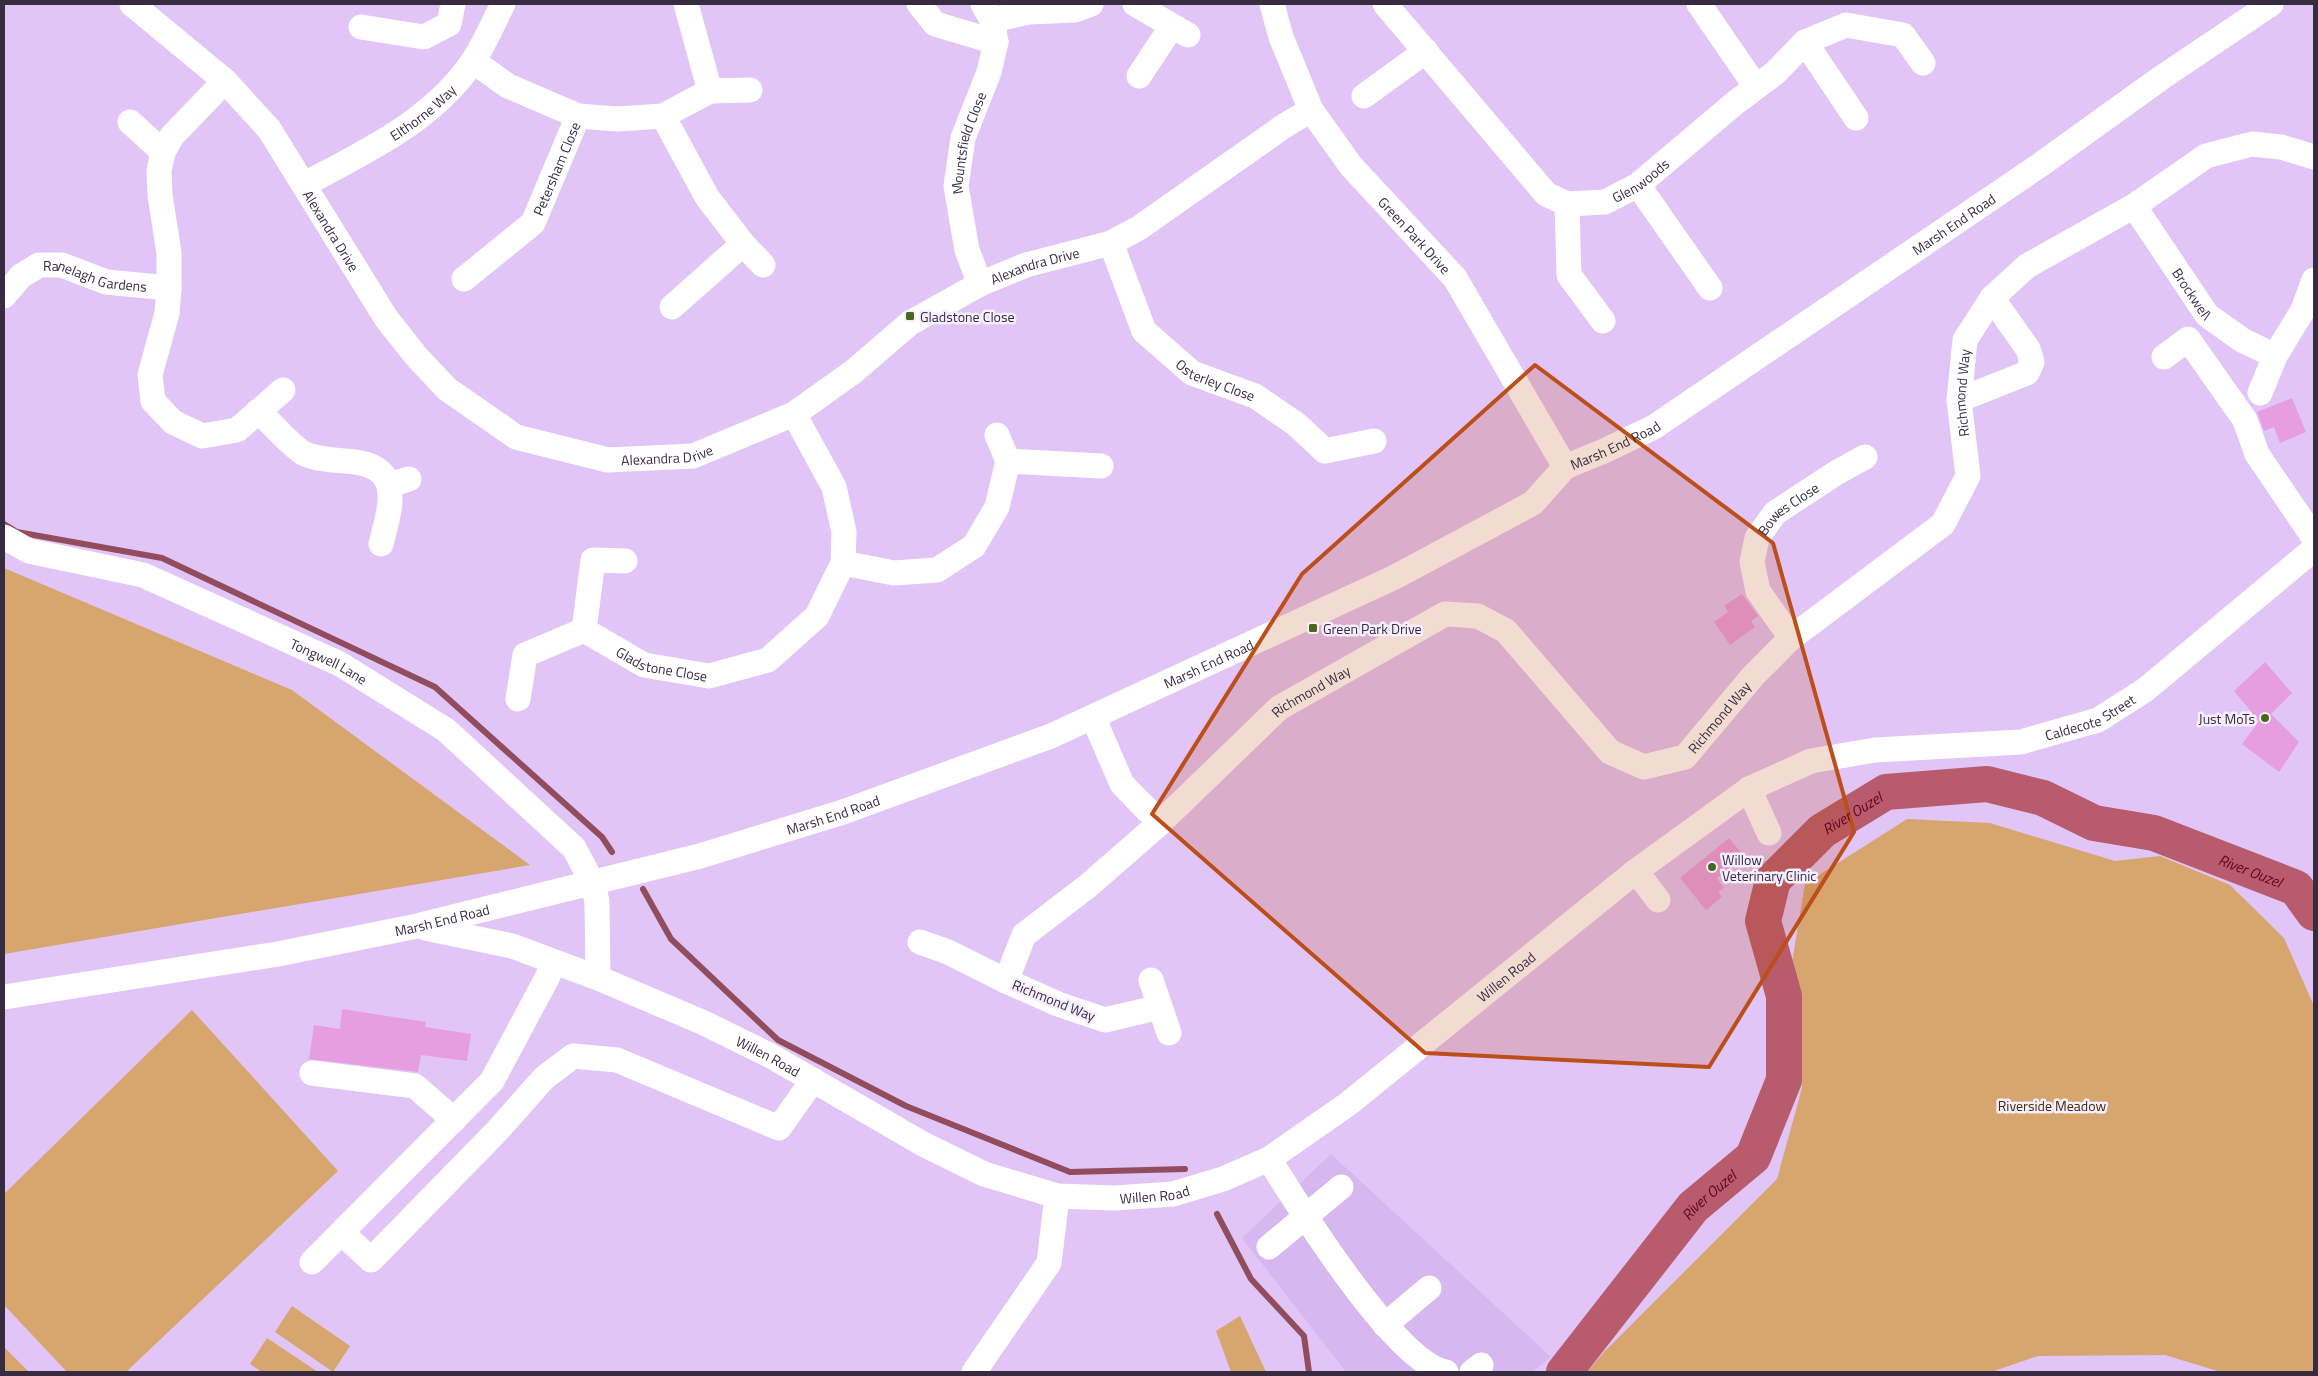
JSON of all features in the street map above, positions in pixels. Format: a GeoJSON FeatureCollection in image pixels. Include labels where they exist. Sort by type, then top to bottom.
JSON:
{"type":"FeatureCollection","features":[{"type":"Feature","properties":{"kind":"street","name":"Alexandra Drive"},"geometry":{"type":"LineString","coordinates":[[132,4],[225,81],[269,129],[305,184],[386,318],[416,356],[447,389],[516,437],[608,460],[693,456],[794,414],[853,372],[910,323],[980,284],[1026,266],[1111,242],[1140,228],[1284,126],[1311,110]]}},
{"type":"Feature","properties":{"kind":"street"},"geometry":{"type":"LineString","coordinates":[[361,26],[424,37],[449,24],[453,4]]}},
{"type":"Feature","properties":{"kind":"street","name":"Elthorne Way"},"geometry":{"type":"LineString","coordinates":[[305,184],[381,143],[419,116],[452,88],[473,61],[503,4]]}},
{"type":"Feature","properties":{"kind":"street"},"geometry":{"type":"LineString","coordinates":[[686,4],[710,91],[750,90]]}},
{"type":"Feature","properties":{"kind":"street"},"geometry":{"type":"LineString","coordinates":[[919,4],[935,24],[990,22],[1029,12],[1076,10],[1092,4]]}},
{"type":"Feature","properties":{"kind":"street"},"geometry":{"type":"LineString","coordinates":[[1135,4],[1180,31],[1139,76]]}},
{"type":"Feature","properties":{"kind":"street","name":"Green Park Drive"},"geometry":{"type":"LineString","coordinates":[[1272,4],[1281,38],[1311,110],[1351,166],[1455,278],[1565,467]]}},
{"type":"Feature","properties":{"kind":"street"},"geometry":{"type":"LineString","coordinates":[[1385,4],[1546,194],[1567,204],[1570,275],[1603,321]]}},
{"type":"Feature","properties":{"kind":"street"},"geometry":{"type":"LineString","coordinates":[[1699,4],[1756,87]]}},
{"type":"Feature","properties":{"kind":"street","name":"Marsh End Road"},"geometry":{"type":"LineString","coordinates":[[4,997],[278,954],[417,926],[594,884],[700,856],[843,812],[1051,736],[1395,577],[1533,502],[1565,467],[1654,427],[2040,165],[2161,78],[2270,4]]}},
{"type":"Feature","properties":{"kind":"street","name":"Mountsfield Close"},"geometry":{"type":"LineString","coordinates":[[980,284],[967,250],[956,186],[963,138],[989,72],[990,22]]}},
{"type":"Feature","properties":{"kind":"street","name":"Glenwoods"},"geometry":{"type":"LineString","coordinates":[[1567,204],[1605,202],[1638,185],[1775,72],[1805,42],[1846,25],[1903,35],[1923,63]]}},
{"type":"Feature","properties":{"kind":"street"},"geometry":{"type":"LineString","coordinates":[[1805,42],[1856,118]]}},
{"type":"Feature","properties":{"kind":"street"},"geometry":{"type":"LineString","coordinates":[[1364,96],[1426,51]]}},
{"type":"Feature","properties":{"kind":"street","name":"Petersham Close"},"geometry":{"type":"LineString","coordinates":[[473,61],[508,86],[578,116],[617,119],[663,116],[710,91]]}},
{"type":"Feature","properties":{"kind":"street","name":"Ranelagh Gardens"},"geometry":{"type":"LineString","coordinates":[[225,81],[172,136],[163,152],[159,170],[160,196],[169,253],[169,288],[167,313],[150,375],[154,401],[172,422],[202,436],[237,430],[283,390]]}},
{"type":"Feature","properties":{"kind":"street","name":"Petersham Close"},"geometry":{"type":"LineString","coordinates":[[464,279],[533,223],[578,116]]}},
{"type":"Feature","properties":{"kind":"street"},"geometry":{"type":"LineString","coordinates":[[663,116],[707,197],[743,244],[763,265]]}},
{"type":"Feature","properties":{"kind":"street"},"geometry":{"type":"LineString","coordinates":[[130,122],[163,152]]}},
{"type":"Feature","properties":{"kind":"street","name":"Richmond Way"},"geometry":{"type":"LineString","coordinates":[[1006,980],[1024,935],[1089,885],[1160,823],[1279,708],[1445,614],[1478,616],[1506,631],[1610,752],[1644,767],[1684,756],[1753,676],[1791,638],[1808,623],[1943,524],[1968,476],[1959,400],[1964,340],[1992,298],[2027,266],[2134,206],[2206,156],[2252,144],[2281,147],[2314,157]]}},
{"type":"Feature","properties":{"kind":"street"},"geometry":{"type":"LineString","coordinates":[[1638,185],[1710,288]]}},
{"type":"Feature","properties":{"kind":"street","name":"Brockwell"},"geometry":{"type":"LineString","coordinates":[[2134,206],[2207,315],[2242,340],[2275,356]]}},
{"type":"Feature","properties":{"kind":"street","name":"Osterley Close"},"geometry":{"type":"LineString","coordinates":[[1111,242],[1144,331],[1192,373],[1255,396],[1296,424],[1325,451],[1374,440]]}},
{"type":"Feature","properties":{"kind":"street"},"geometry":{"type":"LineString","coordinates":[[672,307],[743,244]]}},
{"type":"Feature","properties":{"kind":"street","name":"Ranelagh Gardens"},"geometry":{"type":"LineString","coordinates":[[4,296],[21,276],[39,265],[62,265],[106,282],[169,288]]}},
{"type":"Feature","properties":{"kind":"street"},"geometry":{"type":"LineString","coordinates":[[2260,393],[2275,356],[2303,310],[2314,280]]}},
{"type":"Feature","properties":{"kind":"street"},"geometry":{"type":"LineString","coordinates":[[1959,400],[2027,373],[2032,362],[2028,349],[1992,298]]}},
{"type":"Feature","properties":{"kind":"street"},"geometry":{"type":"LineString","coordinates":[[2164,358],[2188,339],[2245,420],[2257,454],[2314,538]]}},
{"type":"Feature","properties":{"kind":"street"},"geometry":{"type":"LineString","coordinates":[[258,410],[304,453],[328,460],[363,462],[378,468],[399,482],[381,544]]}},
{"type":"Feature","properties":{"kind":"street","name":"Gladstone Close"},"geometry":{"type":"LineString","coordinates":[[584,630],[644,665],[709,676],[768,660],[818,616],[842,563],[844,532],[834,487],[794,414]]}},
{"type":"Feature","properties":{"kind":"street"},"geometry":{"type":"LineString","coordinates":[[842,563],[894,573],[937,570],[974,546],[997,507],[1008,461],[997,436]]}},
{"type":"Feature","properties":{"kind":"street","name":"Bowes Close"},"geometry":{"type":"LineString","coordinates":[[1791,638],[1758,591],[1752,562],[1758,538],[1776,513],[1836,473],[1865,457]]}},
{"type":"Feature","properties":{"kind":"street"},"geometry":{"type":"LineString","coordinates":[[1008,461],[1101,466]]}},
{"type":"Feature","properties":{"kind":"street","name":"Tongwell Lane"},"geometry":{"type":"LineString","coordinates":[[4,537],[29,551],[143,575],[340,664],[446,730],[574,848],[594,884]]}},
{"type":"Feature","properties":{"kind":"street","name":"Caldecote Street"},"geometry":{"type":"LineString","coordinates":[[1811,761],[1875,750],[2021,742],[2098,720],[2145,690],[2314,549]]}},
{"type":"Feature","properties":{"kind":"street"},"geometry":{"type":"LineString","coordinates":[[518,700],[525,655],[584,630],[593,560],[625,561]]}},
{"type":"Feature","properties":{"kind":"street"},"geometry":{"type":"LineString","coordinates":[[1093,717],[1122,784],[1160,823]]}},
{"type":"Feature","properties":{"kind":"street","name":"Willen Road"},"geometry":{"type":"LineString","coordinates":[[417,926],[512,946],[598,978],[702,1022],[772,1056],[923,1144],[984,1174],[1057,1196],[1115,1198],[1173,1194],[1223,1179],[1270,1159],[1348,1104],[1636,871],[1749,790],[1811,761]]}},
{"type":"Feature","properties":{"kind":"street"},"geometry":{"type":"LineString","coordinates":[[1749,790],[1769,833]]}},
{"type":"Feature","properties":{"kind":"street"},"geometry":{"type":"LineString","coordinates":[[1636,871],[1658,900]]}},
{"type":"Feature","properties":{"kind":"street"},"geometry":{"type":"LineString","coordinates":[[594,884],[597,902],[598,978]]}},
{"type":"Feature","properties":{"kind":"street","name":"Richmond Way"},"geometry":{"type":"LineString","coordinates":[[920,942],[948,952],[1058,1004],[1105,1020],[1160,1007]]}},
{"type":"Feature","properties":{"kind":"street"},"geometry":{"type":"LineString","coordinates":[[312,1262],[492,1081],[554,962]]}},
{"type":"Feature","properties":{"kind":"street"},"geometry":{"type":"LineString","coordinates":[[1151,980],[1169,1033]]}},
{"type":"Feature","properties":{"kind":"street"},"geometry":{"type":"LineString","coordinates":[[342,1233],[371,1260],[498,1130],[544,1078],[573,1056],[617,1060],[779,1128],[813,1080]]}},
{"type":"Feature","properties":{"kind":"street"},"geometry":{"type":"LineString","coordinates":[[312,1073],[416,1086],[454,1120]]}},
{"type":"Feature","properties":{"kind":"street"},"geometry":{"type":"LineString","coordinates":[[1270,1159],[1323,1244],[1386,1325],[1422,1362],[1446,1372]]}},
{"type":"Feature","properties":{"kind":"street"},"geometry":{"type":"LineString","coordinates":[[1269,1247],[1341,1187]]}},
{"type":"Feature","properties":{"kind":"street"},"geometry":{"type":"LineString","coordinates":[[974,1372],[1048,1263],[1057,1196]]}},
{"type":"Feature","properties":{"kind":"street"},"geometry":{"type":"LineString","coordinates":[[1386,1325],[1430,1288]]}},
{"type":"Feature","properties":{"kind":"highlighted area"},"geometry":{"type":"Polygon","coordinates":[[[1535,365],[1773,543],[1854,832],[1709,1067],[1425,1053],[1152,814],[1302,574],[1535,365]]]}},
{"type":"Feature","properties":{"kind":"shaded area"},"geometry":{"type":"Polygon","coordinates":[[[1331,1154],[1551,1357],[1532,1372],[1346,1372],[1242,1238],[1331,1154]]]}},
{"type":"Feature","properties":{"kind":"green space"},"geometry":{"type":"Polygon","coordinates":[[[4,568],[292,690],[530,865],[4,954],[4,568]]]}},
{"type":"Feature","properties":{"kind":"green space","name":"Riverside Meadow"},"geometry":{"type":"Polygon","coordinates":[[[1907,819],[1990,823],[2115,861],[2160,856],[2230,885],[2284,938],[2314,1006],[2314,1372],[2221,1372],[2165,1355],[2038,1356],[1991,1372],[1587,1372],[1604,1352],[1777,1179],[1802,1088],[1791,968],[1805,884],[1907,819]]]}},
{"type":"Feature","properties":{"kind":"green space"},"geometry":{"type":"Polygon","coordinates":[[[192,1010],[338,1171],[126,1372],[67,1372],[4,1305],[4,1194],[192,1010]]]}},
{"type":"Feature","properties":{"kind":"green space"},"geometry":{"type":"Polygon","coordinates":[[[292,1306],[350,1346],[333,1372],[275,1332],[292,1306]]]}},
{"type":"Feature","properties":{"kind":"green space"},"geometry":{"type":"Polygon","coordinates":[[[1240,1316],[1266,1372],[1231,1372],[1216,1331],[1240,1316]]]}},
{"type":"Feature","properties":{"kind":"green space"},"geometry":{"type":"Polygon","coordinates":[[[267,1338],[318,1372],[262,1372],[250,1364],[267,1338]]]}},
{"type":"Feature","properties":{"kind":"green space"},"geometry":{"type":"Polygon","coordinates":[[[4,1347],[29,1372],[4,1372],[4,1347]]]}},
{"type":"Feature","properties":{"kind":"building"},"geometry":{"type":"Polygon","coordinates":[[[2292,398],[2306,432],[2280,443],[2274,427],[2264,431],[2257,412],[2292,398]]]}},
{"type":"Feature","properties":{"kind":"building"},"geometry":{"type":"Polygon","coordinates":[[[1742,594],[1758,616],[1751,621],[1755,627],[1730,645],[1714,622],[1728,612],[1724,606],[1742,594]]]}},
{"type":"Feature","properties":{"kind":"building","name":"Just MoTs"},"geometry":{"type":"Polygon","coordinates":[[[2265,662],[2292,693],[2271,714],[2299,742],[2279,772],[2242,744],[2259,721],[2234,691],[2265,662]]]}},
{"type":"Feature","properties":{"kind":"building","name":"Willow Veterinary Clinic"},"geometry":{"type":"Polygon","coordinates":[[[1729,838],[1744,856],[1717,878],[1724,888],[1718,892],[1722,897],[1706,910],[1680,878],[1729,838]]]}},
{"type":"Feature","properties":{"kind":"building"},"geometry":{"type":"Polygon","coordinates":[[[342,1009],[426,1022],[425,1027],[471,1034],[467,1061],[421,1055],[418,1072],[309,1059],[314,1025],[340,1029],[342,1009]]]}},
{"type":"Feature","properties":{"kind":"waterway"},"geometry":{"type":"LineString","coordinates":[[4,524],[17,532],[162,558],[435,687],[602,837],[612,852]]}},
{"type":"Feature","properties":{"kind":"waterway","name":"River Ouzel"},"geometry":{"type":"LineString","coordinates":[[1564,1372],[1693,1207],[1753,1157],[1784,1080],[1784,996],[1763,921],[1773,880],[1822,831],[1886,792],[1987,784],[2043,798],[2094,823],[2154,833],[2296,888],[2314,913]]}},
{"type":"Feature","properties":{"kind":"waterway"},"geometry":{"type":"LineString","coordinates":[[643,889],[671,939],[778,1040],[906,1106],[1070,1172],[1185,1169]]}},
{"type":"Feature","properties":{"kind":"waterway"},"geometry":{"type":"LineString","coordinates":[[1217,1214],[1251,1279],[1304,1336],[1309,1372]]}},
{"type":"Feature","properties":{"kind":"place","name":"Gladstone Close"},"geometry":{"type":"Point","coordinates":[910,316]}},
{"type":"Feature","properties":{"kind":"place","name":"Green Park Drive"},"geometry":{"type":"Point","coordinates":[1313,628]}},
{"type":"Feature","properties":{"kind":"place","name":"Just MoTs"},"geometry":{"type":"Point","coordinates":[2265,718]}},
{"type":"Feature","properties":{"kind":"place","name":"Willow Veterinary Clinic"},"geometry":{"type":"Point","coordinates":[1712,867]}}]}
